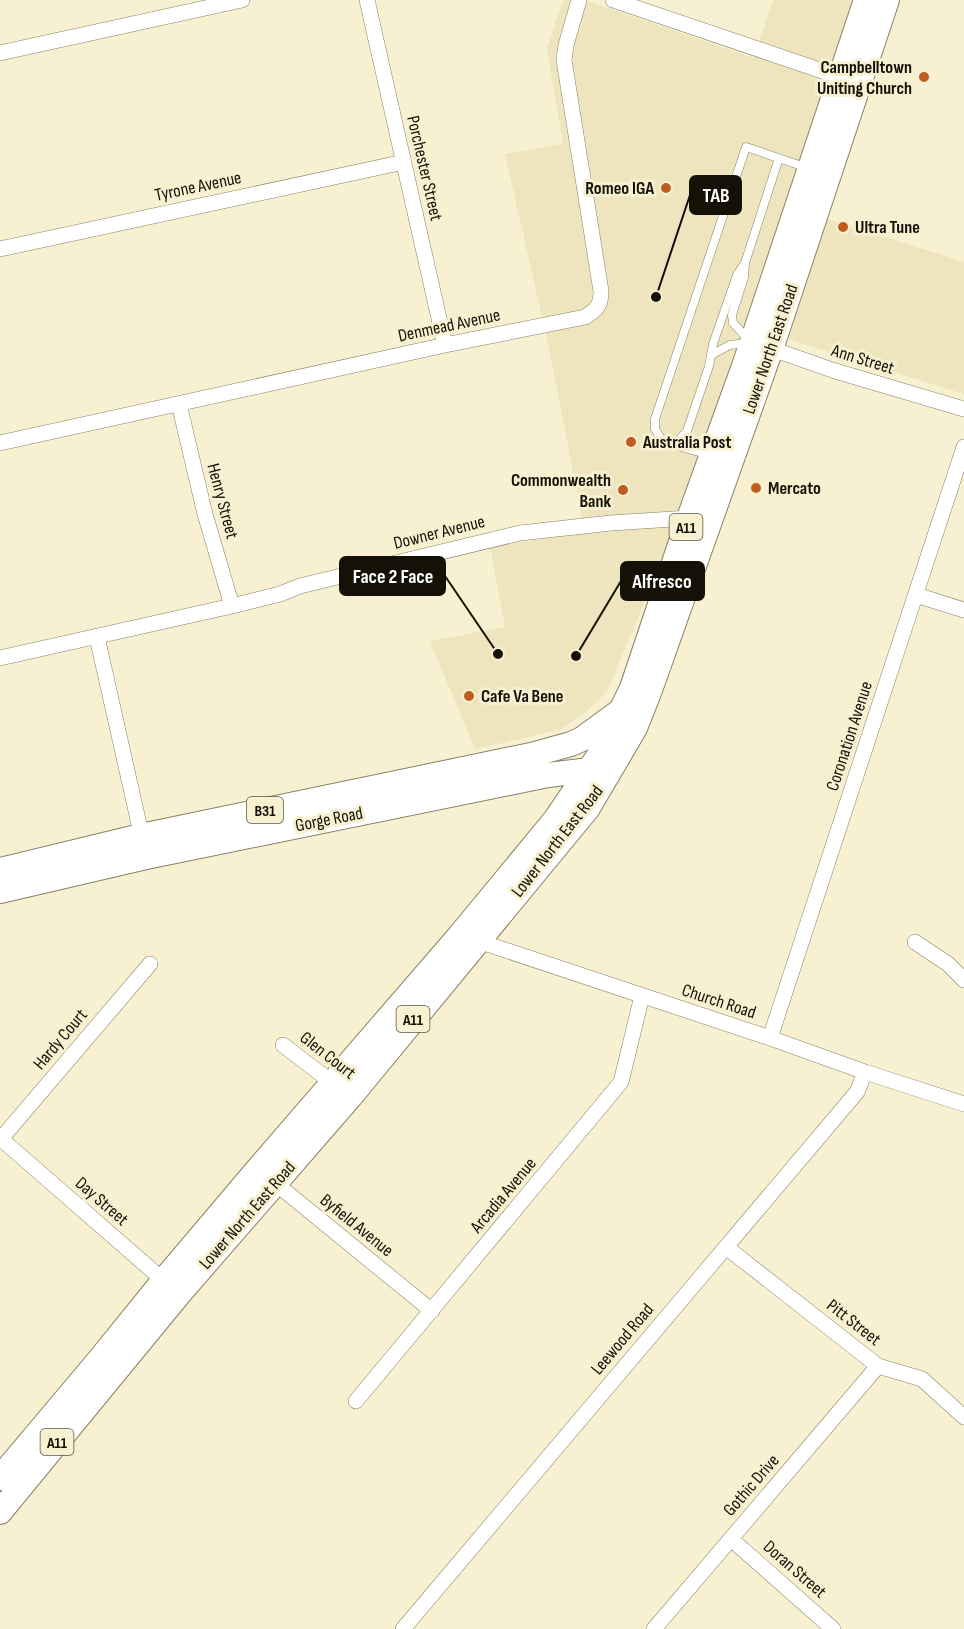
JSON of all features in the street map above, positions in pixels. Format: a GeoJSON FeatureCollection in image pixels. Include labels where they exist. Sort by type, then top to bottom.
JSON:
{"type":"FeatureCollection","features":[{"type":"Feature","properties":{"kind":"main road","name":"Lower North East Road"},"geometry":{"type":"LineString","coordinates":[[598,774],[635,728],[646,700],[850,80],[866,0]]}},
{"type":"Feature","properties":{"kind":"main road","name":"Lower North East Road"},"geometry":{"type":"LineString","coordinates":[[0,1512],[171,1287],[469,938],[588,808],[598,774],[600,754],[632,688],[712,456],[761,345],[809,169],[887,0]]}},
{"type":"Feature","properties":{"kind":"main road","name":"Gorge Road"},"geometry":{"type":"LineString","coordinates":[[0,891],[144,846],[571,744],[582,739],[621,711]]}},
{"type":"Feature","properties":{"kind":"main road","name":"Gorge Road"},"geometry":{"type":"LineString","coordinates":[[531,755],[575,762],[598,774]]}},
{"type":"Feature","properties":{"kind":"main road","name":"Gorge Road"},"geometry":{"type":"LineString","coordinates":[[0,870],[548,775],[598,774]]}},
{"type":"Feature","properties":{"kind":"main road","name":"Lower North East Road"},"geometry":{"type":"LineString","coordinates":[[0,1478],[100,1359],[171,1287]]}},
{"type":"Feature","properties":{"kind":"street"},"geometry":{"type":"LineString","coordinates":[[0,53],[242,0]]}},
{"type":"Feature","properties":{"kind":"street","name":"Porchester Street"},"geometry":{"type":"LineString","coordinates":[[367,0],[445,345]]}},
{"type":"Feature","properties":{"kind":"street","name":"Denmead Avenue"},"geometry":{"type":"LineString","coordinates":[[0,443],[445,345],[585,317],[594,311],[601,303],[601,291],[564,60],[579,0]]}},
{"type":"Feature","properties":{"kind":"street"},"geometry":{"type":"LineString","coordinates":[[614,0],[850,80]]}},
{"type":"Feature","properties":{"kind":"street","name":"Tyrone Avenue"},"geometry":{"type":"LineString","coordinates":[[0,249],[404,162]]}},
{"type":"Feature","properties":{"kind":"street","name":"Ann Street"},"geometry":{"type":"LineString","coordinates":[[761,345],[832,370],[964,409]]}},
{"type":"Feature","properties":{"kind":"street","name":"Henry Street"},"geometry":{"type":"LineString","coordinates":[[179,404],[205,514],[232,606]]}},
{"type":"Feature","properties":{"kind":"street","name":"Coronation Avenue"},"geometry":{"type":"LineString","coordinates":[[770,1038],[964,447]]}},
{"type":"Feature","properties":{"kind":"street","name":"Downer Avenue"},"geometry":{"type":"LineString","coordinates":[[0,658],[232,606],[280,594],[300,586],[520,533],[611,523],[689,518]]}},
{"type":"Feature","properties":{"kind":"street"},"geometry":{"type":"LineString","coordinates":[[916,595],[964,610]]}},
{"type":"Feature","properties":{"kind":"street"},"geometry":{"type":"LineString","coordinates":[[97,637],[144,846]]}},
{"type":"Feature","properties":{"kind":"street","name":"Church Road"},"geometry":{"type":"LineString","coordinates":[[469,938],[964,1104]]}},
{"type":"Feature","properties":{"kind":"street"},"geometry":{"type":"LineString","coordinates":[[915,942],[948,964],[964,980]]}},
{"type":"Feature","properties":{"kind":"street","name":"Hardy Court"},"geometry":{"type":"LineString","coordinates":[[0,1139],[150,964]]}},
{"type":"Feature","properties":{"kind":"street","name":"Arcadia Avenue"},"geometry":{"type":"LineString","coordinates":[[356,1401],[621,1082],[642,996]]}},
{"type":"Feature","properties":{"kind":"street","name":"Glen Court"},"geometry":{"type":"LineString","coordinates":[[283,1045],[341,1090]]}},
{"type":"Feature","properties":{"kind":"street","name":"Leewood Road"},"geometry":{"type":"LineString","coordinates":[[403,1629],[857,1092],[865,1072]]}},
{"type":"Feature","properties":{"kind":"street","name":"Day Street"},"geometry":{"type":"LineString","coordinates":[[0,1139],[171,1287]]}},
{"type":"Feature","properties":{"kind":"street","name":"Byfield Avenue"},"geometry":{"type":"LineString","coordinates":[[266,1176],[432,1311]]}},
{"type":"Feature","properties":{"kind":"street","name":"Pitt Street"},"geometry":{"type":"LineString","coordinates":[[726,1247],[879,1366],[922,1379],[964,1417]]}},
{"type":"Feature","properties":{"kind":"street","name":"Gothic Drive"},"geometry":{"type":"LineString","coordinates":[[654,1629],[879,1366]]}},
{"type":"Feature","properties":{"kind":"street","name":"Doran Street"},"geometry":{"type":"LineString","coordinates":[[731,1539],[833,1629]]}},
{"type":"Feature","properties":{"kind":"lane"},"geometry":{"type":"LineString","coordinates":[[712,456],[663,441],[656,429],[655,419],[746,147],[809,169]]}},
{"type":"Feature","properties":{"kind":"lane"},"geometry":{"type":"LineString","coordinates":[[761,345],[737,329],[732,315],[744,277],[745,263],[779,158]]}},
{"type":"Feature","properties":{"kind":"lane"},"geometry":{"type":"LineString","coordinates":[[674,445],[687,431],[710,366],[713,344],[737,275],[745,263]]}},
{"type":"Feature","properties":{"kind":"lane"},"geometry":{"type":"LineString","coordinates":[[711,355],[729,345],[761,345]]}},
{"type":"Feature","properties":{"kind":"shaded area"},"geometry":{"type":"Polygon","coordinates":[[[563,0],[585,0],[754,58],[773,0],[853,0],[675,529],[609,687],[600,699],[583,714],[560,730],[475,749],[430,641],[505,627],[490,547],[585,532],[547,339],[505,154],[563,144],[547,49],[563,0]]]}},
{"type":"Feature","properties":{"kind":"shaded area"},"geometry":{"type":"Polygon","coordinates":[[[824,218],[964,262],[964,394],[785,338],[824,218]]]}},
{"type":"Feature","properties":{"kind":"place","name":"Campbelltown Uniting Church"},"geometry":{"type":"Point","coordinates":[924,77]}},
{"type":"Feature","properties":{"kind":"place","name":"Romeo IGA"},"geometry":{"type":"Point","coordinates":[666,188]}},
{"type":"Feature","properties":{"kind":"place","name":"Ultra Tune"},"geometry":{"type":"Point","coordinates":[843,227]}},
{"type":"Feature","properties":{"kind":"place","name":"TAB"},"geometry":{"type":"Point","coordinates":[656,297]}},
{"type":"Feature","properties":{"kind":"place","name":"Australia Post"},"geometry":{"type":"Point","coordinates":[631,442]}},
{"type":"Feature","properties":{"kind":"place","name":"Mercato"},"geometry":{"type":"Point","coordinates":[756,488]}},
{"type":"Feature","properties":{"kind":"place","name":"Commonwealth Bank"},"geometry":{"type":"Point","coordinates":[623,490]}},
{"type":"Feature","properties":{"kind":"place","name":"Face 2 Face"},"geometry":{"type":"Point","coordinates":[498,654]}},
{"type":"Feature","properties":{"kind":"place","name":"Alfresco"},"geometry":{"type":"Point","coordinates":[576,656]}},
{"type":"Feature","properties":{"kind":"place","name":"Cafe Va Bene"},"geometry":{"type":"Point","coordinates":[469,696]}}]}
